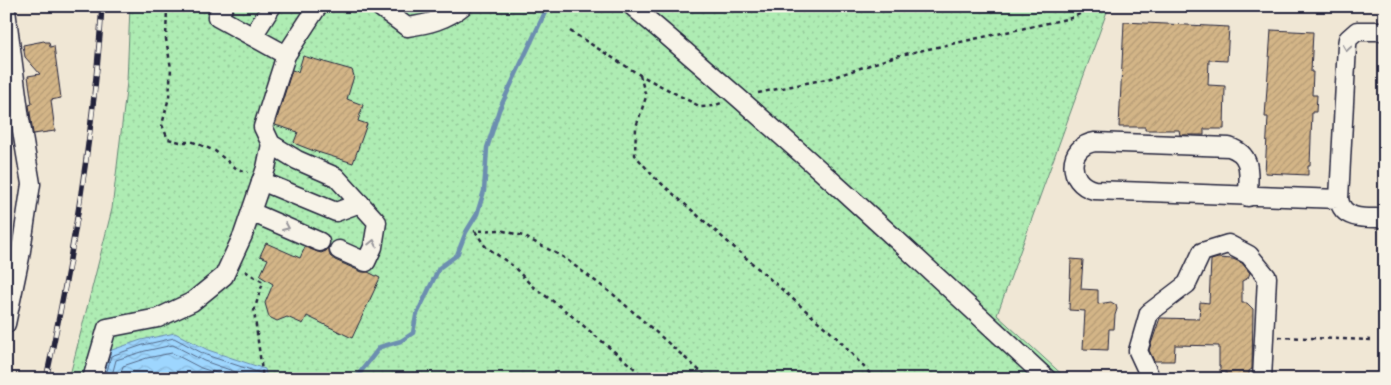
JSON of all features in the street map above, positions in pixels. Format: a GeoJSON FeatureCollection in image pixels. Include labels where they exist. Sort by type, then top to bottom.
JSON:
{"type":"FeatureCollection","features":[{"type":"Feature","properties":{"kind":"street"},"geometry":{"type":"LineString","coordinates":[[224,6],[217,17],[286,55]]}},
{"type":"Feature","properties":{"kind":"street"},"geometry":{"type":"LineString","coordinates":[[253,36],[272,6]]}},
{"type":"Feature","properties":{"kind":"street"},"geometry":{"type":"LineString","coordinates":[[318,6],[286,55],[263,127],[271,144],[297,160],[336,177],[377,222],[374,247],[366,262],[340,250]]}},
{"type":"Feature","properties":{"kind":"street"},"geometry":{"type":"LineString","coordinates":[[380,7],[407,27],[430,24],[449,17],[464,6]]}},
{"type":"Feature","properties":{"kind":"street"},"geometry":{"type":"LineString","coordinates":[[632,6],[727,87],[952,290],[1047,379]]}},
{"type":"Feature","properties":{"kind":"street"},"geometry":{"type":"LineString","coordinates":[[6,10],[20,119],[31,184],[20,257],[7,314]]}},
{"type":"Feature","properties":{"kind":"street"},"geometry":{"type":"LineString","coordinates":[[1385,31],[1357,32],[1352,35],[1346,45],[1339,199],[1340,206],[1344,212],[1351,215],[1359,218],[1385,218]]}},
{"type":"Feature","properties":{"kind":"street"},"geometry":{"type":"LineString","coordinates":[[1248,197],[1246,159],[1242,153],[1229,147],[1095,142],[1083,145],[1078,150],[1074,163],[1076,177],[1080,184],[1094,190],[1248,197],[1339,199]]}},
{"type":"Feature","properties":{"kind":"street"},"geometry":{"type":"LineString","coordinates":[[92,379],[107,328],[158,318],[192,302],[224,276],[244,235],[264,175],[271,144]]}},
{"type":"Feature","properties":{"kind":"street"},"geometry":{"type":"LineString","coordinates":[[264,175],[336,212],[360,203]]}},
{"type":"Feature","properties":{"kind":"street"},"geometry":{"type":"LineString","coordinates":[[251,212],[320,242]]}},
{"type":"Feature","properties":{"kind":"street"},"geometry":{"type":"LineString","coordinates":[[1151,379],[1138,351],[1149,313],[1187,284],[1202,252],[1228,244],[1249,254],[1267,278],[1262,379]]}},
{"type":"Feature","properties":{"kind":"path"},"geometry":{"type":"LineString","coordinates":[[167,6],[166,39],[171,68],[168,97],[162,125],[168,139],[180,142],[193,142],[215,151],[237,169],[264,175]]}},
{"type":"Feature","properties":{"kind":"path"},"geometry":{"type":"LineString","coordinates":[[570,31],[640,75],[701,107],[714,106],[737,97],[831,78],[896,56],[1071,18],[1097,6]]}},
{"type":"Feature","properties":{"kind":"path"},"geometry":{"type":"LineString","coordinates":[[640,75],[646,97],[636,127],[635,155],[654,176],[836,337],[875,379]]}},
{"type":"Feature","properties":{"kind":"path"},"geometry":{"type":"LineString","coordinates":[[646,379],[561,307],[532,286],[513,266],[485,246],[475,231],[500,230],[523,236],[563,257],[614,295],[709,379]]}},
{"type":"Feature","properties":{"kind":"path"},"geometry":{"type":"LineString","coordinates":[[231,262],[263,282],[254,311],[263,379]]}},
{"type":"Feature","properties":{"kind":"path"},"geometry":{"type":"LineString","coordinates":[[1264,336],[1373,340]]}},
{"type":"Feature","properties":{"kind":"green space"},"geometry":{"type":"Polygon","coordinates":[[[130,6],[1109,6],[997,315],[1067,379],[69,379],[112,209],[127,82],[130,6]]]}},
{"type":"Feature","properties":{"kind":"water"},"geometry":{"type":"Polygon","coordinates":[[[175,333],[208,350],[265,369],[267,379],[99,379],[106,352],[141,340],[175,333]]]}},
{"type":"Feature","properties":{"kind":"building"},"geometry":{"type":"Polygon","coordinates":[[[1124,22],[1229,27],[1227,61],[1209,60],[1208,85],[1225,86],[1224,129],[1204,129],[1204,135],[1180,135],[1179,130],[1145,130],[1145,127],[1119,127],[1124,22]]]}},
{"type":"Feature","properties":{"kind":"building"},"geometry":{"type":"Polygon","coordinates":[[[1271,30],[1313,32],[1312,95],[1317,95],[1316,112],[1312,112],[1308,175],[1265,173],[1268,117],[1265,117],[1271,30]]]}},
{"type":"Feature","properties":{"kind":"building"},"geometry":{"type":"Polygon","coordinates":[[[44,41],[49,42],[50,47],[54,46],[61,98],[51,100],[55,131],[33,134],[29,105],[32,104],[28,76],[40,74],[25,57],[23,45],[44,41]]]}},
{"type":"Feature","properties":{"kind":"building"},"geometry":{"type":"Polygon","coordinates":[[[303,56],[352,70],[354,76],[347,99],[363,105],[358,121],[367,124],[353,163],[296,144],[294,142],[298,132],[275,125],[292,70],[298,72],[303,56]]]}},
{"type":"Feature","properties":{"kind":"building"},"geometry":{"type":"Polygon","coordinates":[[[266,243],[300,258],[305,247],[321,253],[329,247],[330,256],[335,260],[380,278],[352,338],[307,316],[303,324],[287,317],[277,321],[269,317],[265,303],[273,284],[260,276],[268,259],[260,256],[266,243]]]}},
{"type":"Feature","properties":{"kind":"building"},"geometry":{"type":"Polygon","coordinates":[[[1218,258],[1233,259],[1242,263],[1250,273],[1248,278],[1242,281],[1242,303],[1247,303],[1253,309],[1252,369],[1249,371],[1249,379],[1226,379],[1226,372],[1220,372],[1219,346],[1175,345],[1174,361],[1154,361],[1149,350],[1160,318],[1199,319],[1200,302],[1209,303],[1211,260],[1218,258]]]}},
{"type":"Feature","properties":{"kind":"building"},"geometry":{"type":"Polygon","coordinates":[[[1071,259],[1083,260],[1081,289],[1098,290],[1098,304],[1111,302],[1116,305],[1114,329],[1109,329],[1108,350],[1083,349],[1085,311],[1069,310],[1071,259]]]}},
{"type":"Feature","properties":{"kind":"waterway"},"geometry":{"type":"LineString","coordinates":[[355,379],[380,347],[401,341],[413,333],[416,316],[439,268],[457,255],[466,232],[477,214],[484,191],[487,148],[499,110],[548,6]]}},
{"type":"Feature","properties":{"kind":"railway"},"geometry":{"type":"LineString","coordinates":[[46,379],[65,287],[81,194],[94,100],[102,6]]}}]}
